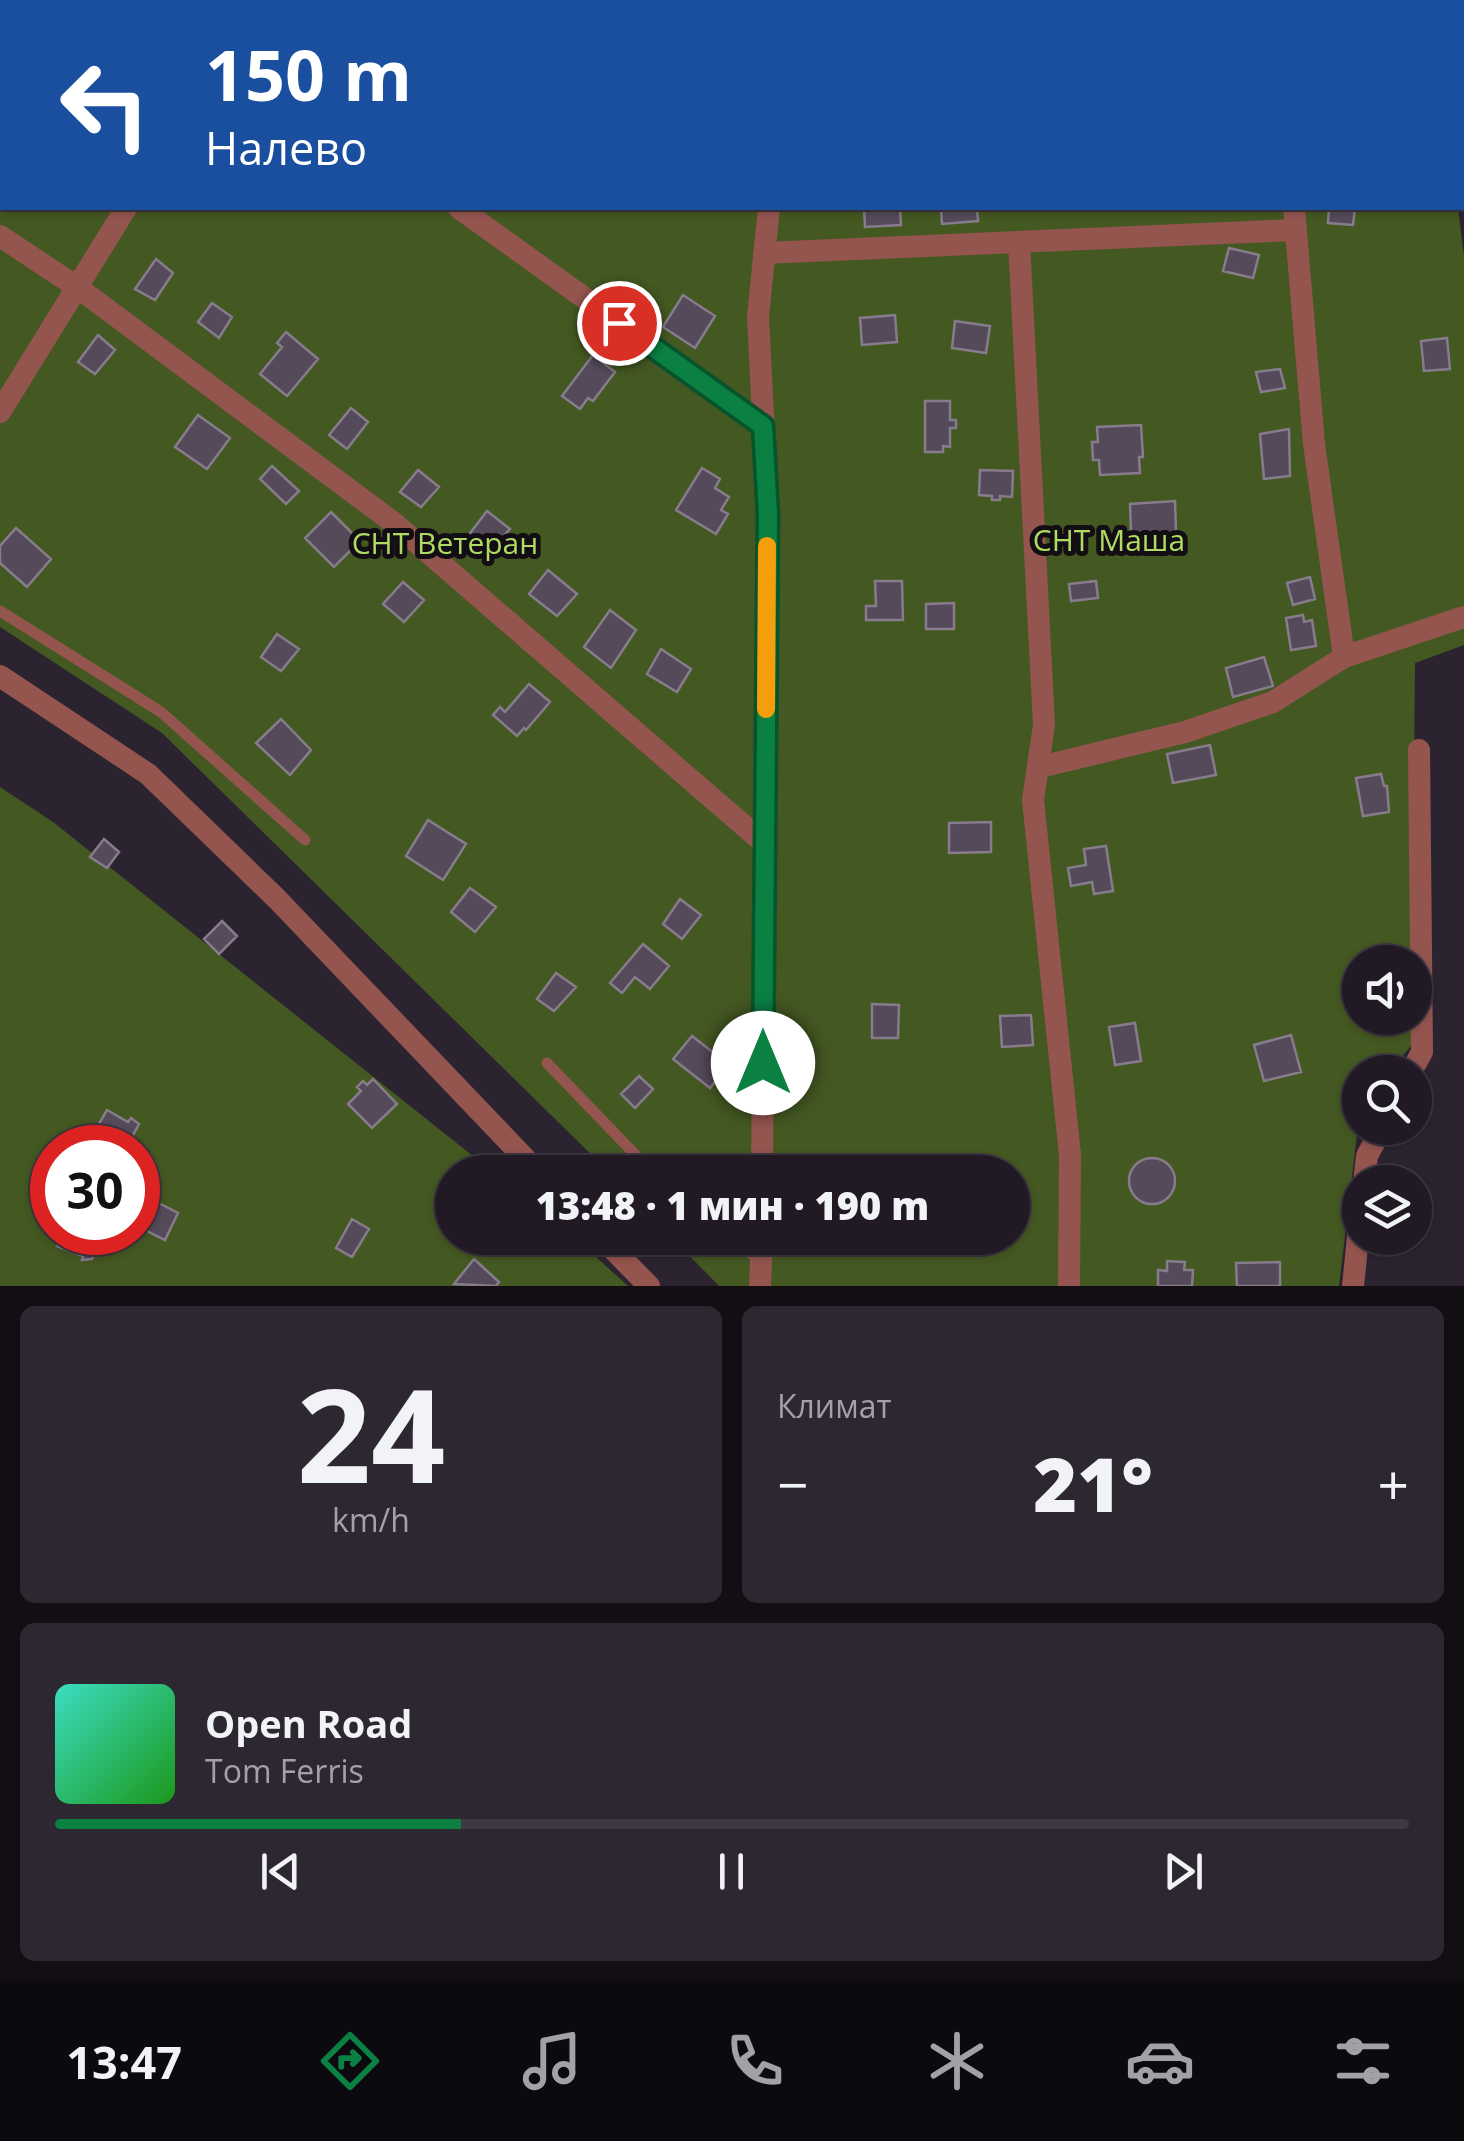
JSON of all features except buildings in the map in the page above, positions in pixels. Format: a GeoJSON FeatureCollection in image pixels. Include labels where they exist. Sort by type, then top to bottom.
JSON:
{"type":"FeatureCollection","features":[{"type":"Feature","properties":{"kind":"street"},"geometry":{"type":"LineString","coordinates":[[0,412],[125,210]]}},
{"type":"Feature","properties":{"kind":"street"},"geometry":{"type":"LineString","coordinates":[[463,210],[763,426]]}},
{"type":"Feature","properties":{"kind":"street"},"geometry":{"type":"LineString","coordinates":[[762,1155],[768,514],[758,317],[770,210]]}},
{"type":"Feature","properties":{"kind":"street"},"geometry":{"type":"LineString","coordinates":[[764,252],[1019,242],[1294,219],[1314,444],[1344,657]]}},
{"type":"Feature","properties":{"kind":"street"},"geometry":{"type":"LineString","coordinates":[[0,236],[77,286],[394,523],[765,844]]}},
{"type":"Feature","properties":{"kind":"street"},"geometry":{"type":"LineString","coordinates":[[1019,242],[1044,725],[1033,800],[1070,1155],[1068,1286]]}},
{"type":"Feature","properties":{"kind":"street"},"geometry":{"type":"LineString","coordinates":[[1040,767],[1186,732],[1272,702],[1344,657],[1464,617]]}},
{"type":"Feature","properties":{"kind":"street"},"geometry":{"type":"LineString","coordinates":[[0,676],[148,774],[277,899],[522,1155]]}},
{"type":"Feature","properties":{"kind":"street"},"geometry":{"type":"LineString","coordinates":[[1418,750],[1420,1055]]}},
{"type":"Feature","properties":{"kind":"street"},"geometry":{"type":"LineString","coordinates":[[619,1255],[649,1286]]}},
{"type":"Feature","properties":{"kind":"street"},"geometry":{"type":"LineString","coordinates":[[760,1286],[762,1255]]}},
{"type":"Feature","properties":{"kind":"street"},"geometry":{"type":"LineString","coordinates":[[1352,1286],[1356,1255]]}},
{"type":"Feature","properties":{"kind":"lane"},"geometry":{"type":"LineString","coordinates":[[0,612],[160,712],[305,840]]}},
{"type":"Feature","properties":{"kind":"lane"},"geometry":{"type":"LineString","coordinates":[[548,1063],[636,1155]]}},
{"type":"Feature","properties":{"kind":"green space"},"geometry":{"type":"Polygon","coordinates":[[[0,210],[1458,210],[1464,256],[1464,645],[1415,663],[1412,945],[1342,945],[1342,1035],[1411,1035],[1411,1046],[1403,1055],[1342,1055],[1342,1145],[1356,1145],[1353,1165],[1342,1165],[1339,1286],[719,1286],[689,1255],[1030,1255],[1030,1155],[592,1155],[162,733],[0,627],[0,210]]]}},
{"type":"Feature","properties":{"kind":"green space"},"geometry":{"type":"Polygon","coordinates":[[[0,787],[53,822],[472,1155],[435,1155],[435,1255],[594,1255],[628,1286],[0,1286],[0,787]]]}},
{"type":"Feature","properties":{"kind":"slow traffic"},"geometry":{"type":"LineString","coordinates":[[766,709],[767,546]]}},
{"type":"Feature","properties":{"kind":"route"},"geometry":{"type":"LineString","coordinates":[[619,323],[763,426],[768,514],[763,1063]]}},
{"type":"Feature","properties":{"kind":"park label","name":"СНТ Маша"},"geometry":{"type":"Point","coordinates":[1109,539]}},
{"type":"Feature","properties":{"kind":"park label","name":"СНТ Ветеран"},"geometry":{"type":"Point","coordinates":[445,542]}}]}
